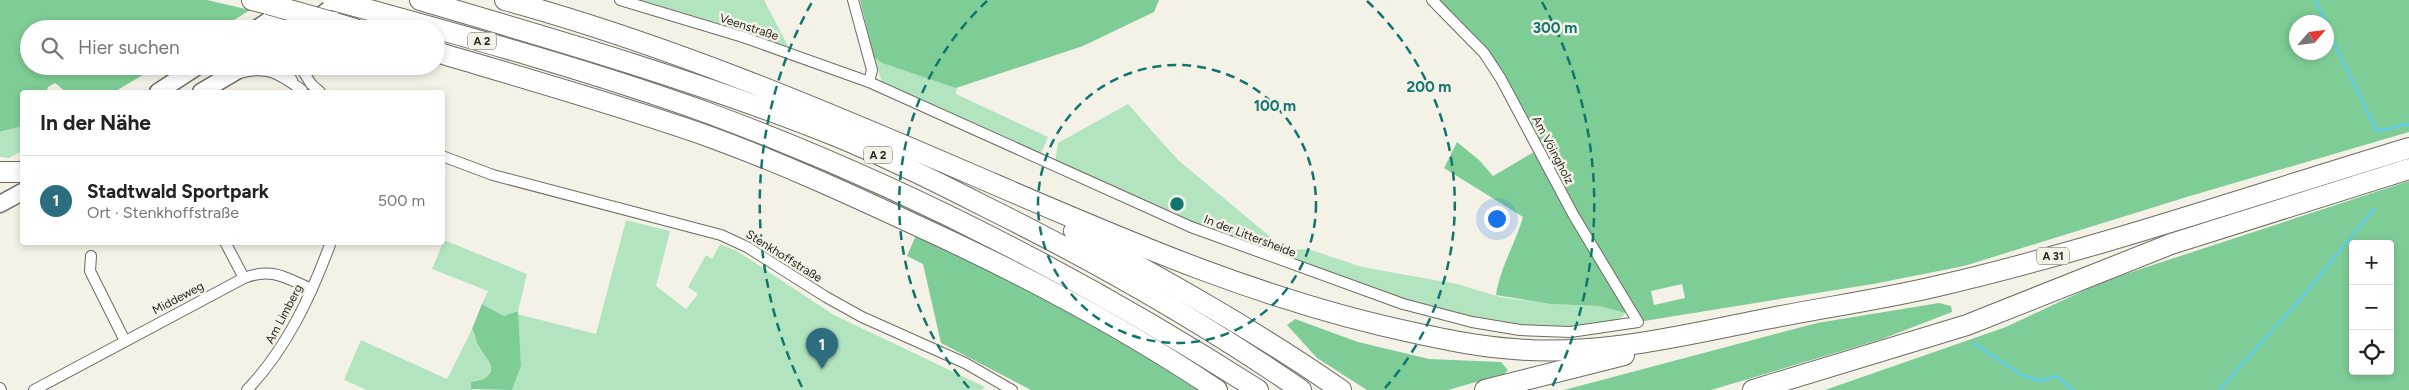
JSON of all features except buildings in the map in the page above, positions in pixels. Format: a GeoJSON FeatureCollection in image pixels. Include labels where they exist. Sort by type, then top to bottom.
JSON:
{"type":"FeatureCollection","features":[{"type":"Feature","properties":{"kind":"highway","name":"A 2"},"geometry":{"type":"LineString","coordinates":[[333,0],[408,20]]}},
{"type":"Feature","properties":{"kind":"highway","name":"A 2"},"geometry":{"type":"LineString","coordinates":[[420,0],[645,67],[837,136],[948,187],[1052,240],[1165,304],[1301,390]]}},
{"type":"Feature","properties":{"kind":"highway"},"geometry":{"type":"LineString","coordinates":[[505,0],[655,46],[800,101],[1060,213],[1233,282],[1331,313],[1464,343],[1516,350],[1575,351],[1638,343],[1724,327]]}},
{"type":"Feature","properties":{"kind":"highway"},"geometry":{"type":"LineString","coordinates":[[280,5],[326,20]]}},
{"type":"Feature","properties":{"kind":"highway","name":"A 2"},"geometry":{"type":"LineString","coordinates":[[445,30],[710,114],[890,189],[1036,260],[1188,346],[1258,390]]}},
{"type":"Feature","properties":{"kind":"highway"},"geometry":{"type":"LineString","coordinates":[[445,55],[606,102],[791,168],[1045,287],[1160,352],[1217,390]]}},
{"type":"Feature","properties":{"kind":"highway"},"geometry":{"type":"LineString","coordinates":[[870,130],[1067,227],[1155,274],[1250,330],[1341,390]]}},
{"type":"Feature","properties":{"kind":"highway","name":"A 31"},"geometry":{"type":"LineString","coordinates":[[1724,327],[1933,288],[2033,262],[2409,148]]}},
{"type":"Feature","properties":{"kind":"highway","name":"A 31"},"geometry":{"type":"LineString","coordinates":[[1753,390],[1966,325],[2171,244],[2409,169]]}},
{"type":"Feature","properties":{"kind":"highway"},"geometry":{"type":"LineString","coordinates":[[0,172],[20,171]]}},
{"type":"Feature","properties":{"kind":"highway"},"geometry":{"type":"LineString","coordinates":[[918,226],[1036,260]]}},
{"type":"Feature","properties":{"kind":"highway"},"geometry":{"type":"LineString","coordinates":[[1485,390],[1584,366],[1724,327]]}},
{"type":"Feature","properties":{"kind":"highway"},"geometry":{"type":"LineString","coordinates":[[1794,390],[1852,361]]}},
{"type":"Feature","properties":{"kind":"main road"},"geometry":{"type":"LineString","coordinates":[[318,20],[349,3]]}},
{"type":"Feature","properties":{"kind":"main road"},"geometry":{"type":"LineString","coordinates":[[265,20],[280,5]]}},
{"type":"Feature","properties":{"kind":"main road"},"geometry":{"type":"LineString","coordinates":[[276,20],[280,5]]}},
{"type":"Feature","properties":{"kind":"main road"},"geometry":{"type":"LineString","coordinates":[[161,90],[184,75]]}},
{"type":"Feature","properties":{"kind":"main road"},"geometry":{"type":"LineString","coordinates":[[204,90],[229,76]]}},
{"type":"Feature","properties":{"kind":"main road"},"geometry":{"type":"LineString","coordinates":[[0,183],[20,172]]}},
{"type":"Feature","properties":{"kind":"main road"},"geometry":{"type":"LineString","coordinates":[[0,204],[20,193]]}},
{"type":"Feature","properties":{"kind":"street","name":"Veenstraße"},"geometry":{"type":"LineString","coordinates":[[620,0],[743,37],[869,82]]}},
{"type":"Feature","properties":{"kind":"street"},"geometry":{"type":"LineString","coordinates":[[853,0],[872,70],[869,82]]}},
{"type":"Feature","properties":{"kind":"street","name":"Am Vöingholz"},"geometry":{"type":"LineString","coordinates":[[1432,0],[1484,53],[1501,79],[1574,216],[1638,322]]}},
{"type":"Feature","properties":{"kind":"street"},"geometry":{"type":"LineString","coordinates":[[229,76],[233,75]]}},
{"type":"Feature","properties":{"kind":"street"},"geometry":{"type":"LineString","coordinates":[[279,75],[302,90]]}},
{"type":"Feature","properties":{"kind":"street"},"geometry":{"type":"LineString","coordinates":[[289,75],[303,90]]}},
{"type":"Feature","properties":{"kind":"street"},"geometry":{"type":"LineString","coordinates":[[306,75],[318,90]]}},
{"type":"Feature","properties":{"kind":"street","name":"In der Littersheide"},"geometry":{"type":"LineString","coordinates":[[869,82],[1191,227],[1403,304],[1472,322],[1520,330],[1570,332],[1638,322]]}},
{"type":"Feature","properties":{"kind":"street","name":"Stenkhoffstraße"},"geometry":{"type":"LineString","coordinates":[[445,157],[493,175],[721,235],[747,247],[826,297],[862,317],[965,363],[1012,390]]}},
{"type":"Feature","properties":{"kind":"street"},"geometry":{"type":"LineString","coordinates":[[227,245],[244,278]]}},
{"type":"Feature","properties":{"kind":"street","name":"Am Limberg"},"geometry":{"type":"LineString","coordinates":[[247,390],[284,345],[312,289],[330,245]]}},
{"type":"Feature","properties":{"kind":"street"},"geometry":{"type":"LineString","coordinates":[[91,256],[90,271],[125,341]]}},
{"type":"Feature","properties":{"kind":"street","name":"Middeweg"},"geometry":{"type":"LineString","coordinates":[[34,390],[244,278],[259,272],[278,274],[312,289]]}},
{"type":"Feature","properties":{"kind":"green space"},"geometry":{"type":"Polygon","coordinates":[[[0,0],[207,0],[250,10],[234,20],[20,20],[20,75],[143,75],[117,90],[64,90],[55,83],[48,87],[47,90],[20,90],[20,127],[0,132],[0,0]]]}},
{"type":"Feature","properties":{"kind":"green space"},"geometry":{"type":"Polygon","coordinates":[[[637,0],[764,0],[790,50],[725,25],[637,0]]]}},
{"type":"Feature","properties":{"kind":"green space"},"geometry":{"type":"Polygon","coordinates":[[[860,0],[1159,0],[1154,12],[1083,46],[956,88],[882,63],[874,57],[860,0]]]}},
{"type":"Feature","properties":{"kind":"green space"},"geometry":{"type":"Polygon","coordinates":[[[1432,0],[2409,0],[2409,132],[2190,196],[1964,266],[1873,284],[1638,322],[1501,79],[1432,0]],[[1682,284],[1651,291],[1654,305],[1685,298],[1682,284]]]}},
{"type":"Feature","properties":{"kind":"green space"},"geometry":{"type":"Polygon","coordinates":[[[874,57],[882,63],[957,88],[956,94],[1048,137],[1040,156],[882,83],[874,57]]]}},
{"type":"Feature","properties":{"kind":"green space"},"geometry":{"type":"Polygon","coordinates":[[[1128,104],[1178,160],[1286,250],[1308,249],[1362,267],[1457,284],[1500,297],[1550,304],[1599,306],[1625,313],[1624,316],[1609,324],[1558,329],[1498,324],[1423,306],[1251,248],[1055,163],[1058,143],[1128,104]]]}},
{"type":"Feature","properties":{"kind":"green space"},"geometry":{"type":"Polygon","coordinates":[[[20,125],[20,152],[9,158],[0,157],[0,132],[20,125]]]}},
{"type":"Feature","properties":{"kind":"green space"},"geometry":{"type":"Polygon","coordinates":[[[1457,142],[1479,160],[1493,176],[1534,152],[1624,307],[1625,313],[1599,306],[1550,304],[1496,295],[1501,275],[1523,217],[1444,168],[1457,142]]]}},
{"type":"Feature","properties":{"kind":"green space"},"geometry":{"type":"Polygon","coordinates":[[[2409,181],[2409,390],[1825,390],[2006,327],[2104,281],[2409,181]]]}},
{"type":"Feature","properties":{"kind":"green space"},"geometry":{"type":"Polygon","coordinates":[[[626,220],[670,231],[656,286],[686,309],[698,294],[688,287],[706,255],[712,259],[720,244],[737,251],[834,315],[985,387],[982,390],[512,390],[521,366],[517,314],[596,334],[626,220]]]}},
{"type":"Feature","properties":{"kind":"green space"},"geometry":{"type":"Polygon","coordinates":[[[917,233],[1021,284],[1119,339],[1197,390],[1031,390],[941,343],[923,264],[907,256],[917,233]]]}},
{"type":"Feature","properties":{"kind":"green space"},"geometry":{"type":"Polygon","coordinates":[[[445,240],[527,274],[518,311],[504,316],[482,304],[488,291],[432,269],[442,245],[445,245],[445,240]]]}},
{"type":"Feature","properties":{"kind":"green space"},"geometry":{"type":"Polygon","coordinates":[[[1939,303],[1951,306],[1952,312],[1882,339],[1711,390],[1564,390],[1817,323],[1939,303]]]}},
{"type":"Feature","properties":{"kind":"green space"},"geometry":{"type":"Polygon","coordinates":[[[482,304],[504,316],[518,311],[521,366],[512,390],[471,389],[471,383],[485,378],[491,370],[491,366],[478,345],[472,329],[482,304]]]}},
{"type":"Feature","properties":{"kind":"green space"},"geometry":{"type":"Polygon","coordinates":[[[1295,319],[1358,342],[1429,359],[1501,362],[1508,370],[1504,374],[1448,390],[1367,390],[1317,358],[1287,325],[1295,319]]]}},
{"type":"Feature","properties":{"kind":"green space"},"geometry":{"type":"Polygon","coordinates":[[[472,329],[478,346],[488,359],[490,371],[484,379],[474,380],[472,390],[367,390],[344,380],[361,340],[447,379],[472,329]]]}},
{"type":"Feature","properties":{"kind":"waterway"},"geometry":{"type":"LineString","coordinates":[[2315,0],[2322,15]]}},
{"type":"Feature","properties":{"kind":"waterway"},"geometry":{"type":"LineString","coordinates":[[2334,43],[2377,131],[2409,124]]}},
{"type":"Feature","properties":{"kind":"waterway"},"geometry":{"type":"LineString","coordinates":[[2219,390],[2303,296],[2374,209]]}},
{"type":"Feature","properties":{"kind":"waterway"},"geometry":{"type":"LineString","coordinates":[[1973,343],[2022,375],[2041,381],[2055,376],[2074,390]]}},
{"type":"Feature","properties":{"kind":"place","name":"Stadtwald Sportpark"},"geometry":{"type":"Point","coordinates":[822,369]}}]}
